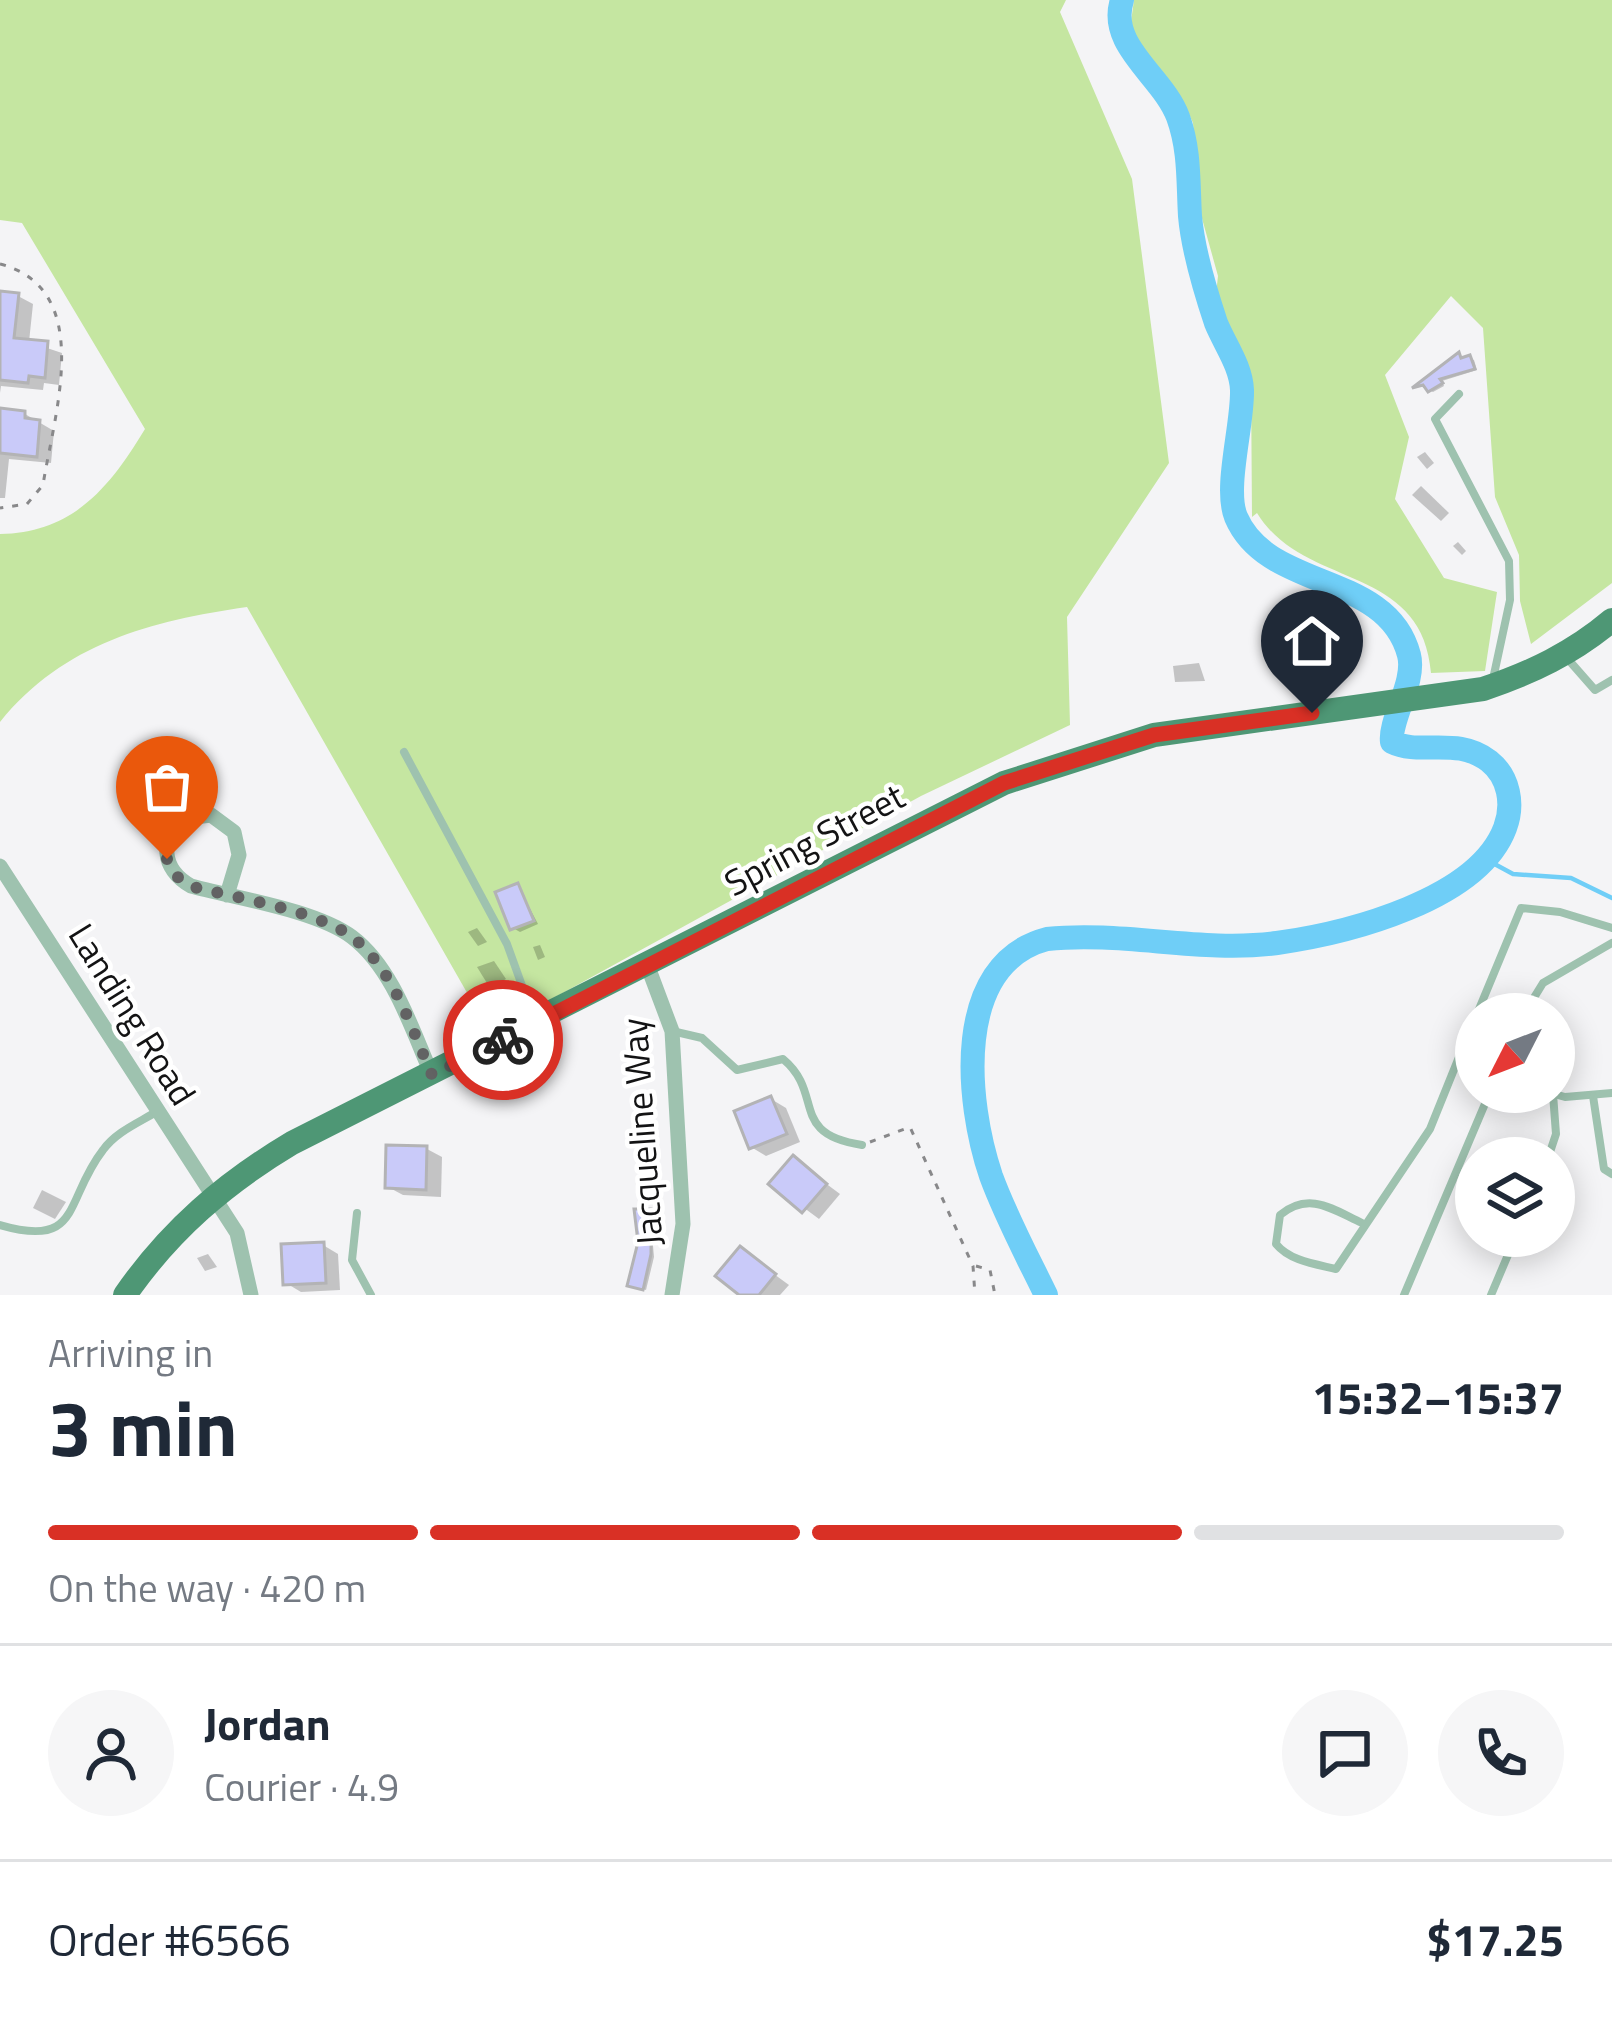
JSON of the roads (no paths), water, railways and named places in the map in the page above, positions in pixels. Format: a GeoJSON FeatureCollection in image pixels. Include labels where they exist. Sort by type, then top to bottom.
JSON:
{"type":"FeatureCollection","features":[{"type":"Feature","properties":{"kind":"main road","name":"Spring Street"},"geometry":{"type":"LineString","coordinates":[[125,1295],[149,1260],[213,1196],[292,1143],[648,967],[929,818],[1080,754],[1214,725],[1399,703],[1492,686],[1564,655],[1612,620]]}},
{"type":"Feature","properties":{"kind":"street"},"geometry":{"type":"LineString","coordinates":[[226,896],[238,855],[234,832],[211,815],[181,821],[166,847],[171,870],[190,886],[331,926],[354,939],[381,971],[432,1075]]}},
{"type":"Feature","properties":{"kind":"street","name":"Landing Road"},"geometry":{"type":"LineString","coordinates":[[0,866],[213,1196],[244,1251],[251,1295]]}},
{"type":"Feature","properties":{"kind":"street","name":"Jacqueline Way"},"geometry":{"type":"LineString","coordinates":[[648,967],[673,1031],[683,1224],[673,1292]]}},
{"type":"Feature","properties":{"kind":"lane"},"geometry":{"type":"LineString","coordinates":[[1459,394],[1435,419],[1501,542],[1512,578],[1492,686]]}},
{"type":"Feature","properties":{"kind":"lane"},"geometry":{"type":"LineString","coordinates":[[1564,655],[1595,690],[1612,680]]}},
{"type":"Feature","properties":{"kind":"lane"},"geometry":{"type":"LineString","coordinates":[[404,752],[507,944],[536,1023]]}},
{"type":"Feature","properties":{"kind":"lane"},"geometry":{"type":"LineString","coordinates":[[1485,993],[1521,908],[1560,912],[1612,928]]}},
{"type":"Feature","properties":{"kind":"lane"},"geometry":{"type":"LineString","coordinates":[[1540,993],[1553,975],[1612,943]]}},
{"type":"Feature","properties":{"kind":"lane"},"geometry":{"type":"LineString","coordinates":[[673,1031],[702,1038],[737,1070],[783,1059],[794,1069],[816,1129],[830,1139],[862,1145]]}},
{"type":"Feature","properties":{"kind":"lane"},"geometry":{"type":"LineString","coordinates":[[1362,1223],[1310,1201],[1295,1203],[1280,1215],[1276,1244],[1285,1255],[1336,1269],[1362,1223],[1430,1129],[1455,1067]]}},
{"type":"Feature","properties":{"kind":"lane"},"geometry":{"type":"LineString","coordinates":[[1575,1095],[1612,1093]]}},
{"type":"Feature","properties":{"kind":"lane"},"geometry":{"type":"LineString","coordinates":[[1593,1096],[1604,1169],[1612,1174]]}},
{"type":"Feature","properties":{"kind":"lane"},"geometry":{"type":"LineString","coordinates":[[1,1226],[34,1235],[55,1230],[72,1210],[110,1142],[158,1112]]}},
{"type":"Feature","properties":{"kind":"lane"},"geometry":{"type":"LineString","coordinates":[[1404,1295],[1481,1113]]}},
{"type":"Feature","properties":{"kind":"lane"},"geometry":{"type":"LineString","coordinates":[[357,1213],[352,1260],[371,1295]]}},
{"type":"Feature","properties":{"kind":"lane"},"geometry":{"type":"LineString","coordinates":[[1491,1295],[1507,1257]]}},
{"type":"Feature","properties":{"kind":"lane"},"geometry":{"type":"LineString","coordinates":[[673,1292],[691,1295]]}},
{"type":"Feature","properties":{"kind":"waterway"},"geometry":{"type":"LineString","coordinates":[[1046,1295],[991,1176],[976,1111],[974,1039],[981,1005],[995,976],[1016,953],[1047,939],[1076,937],[1248,945],[1339,931],[1408,909],[1468,875],[1490,853],[1505,828],[1509,810],[1501,775],[1477,754],[1392,742],[1410,666],[1397,628],[1353,594],[1273,558],[1252,541],[1236,517],[1232,490],[1241,381],[1216,323],[1197,257],[1182,129],[1171,102],[1122,32],[1122,0]]}},
{"type":"Feature","properties":{"kind":"waterway"},"geometry":{"type":"LineString","coordinates":[[1489,861],[1513,874],[1571,878],[1612,898]]}}]}
